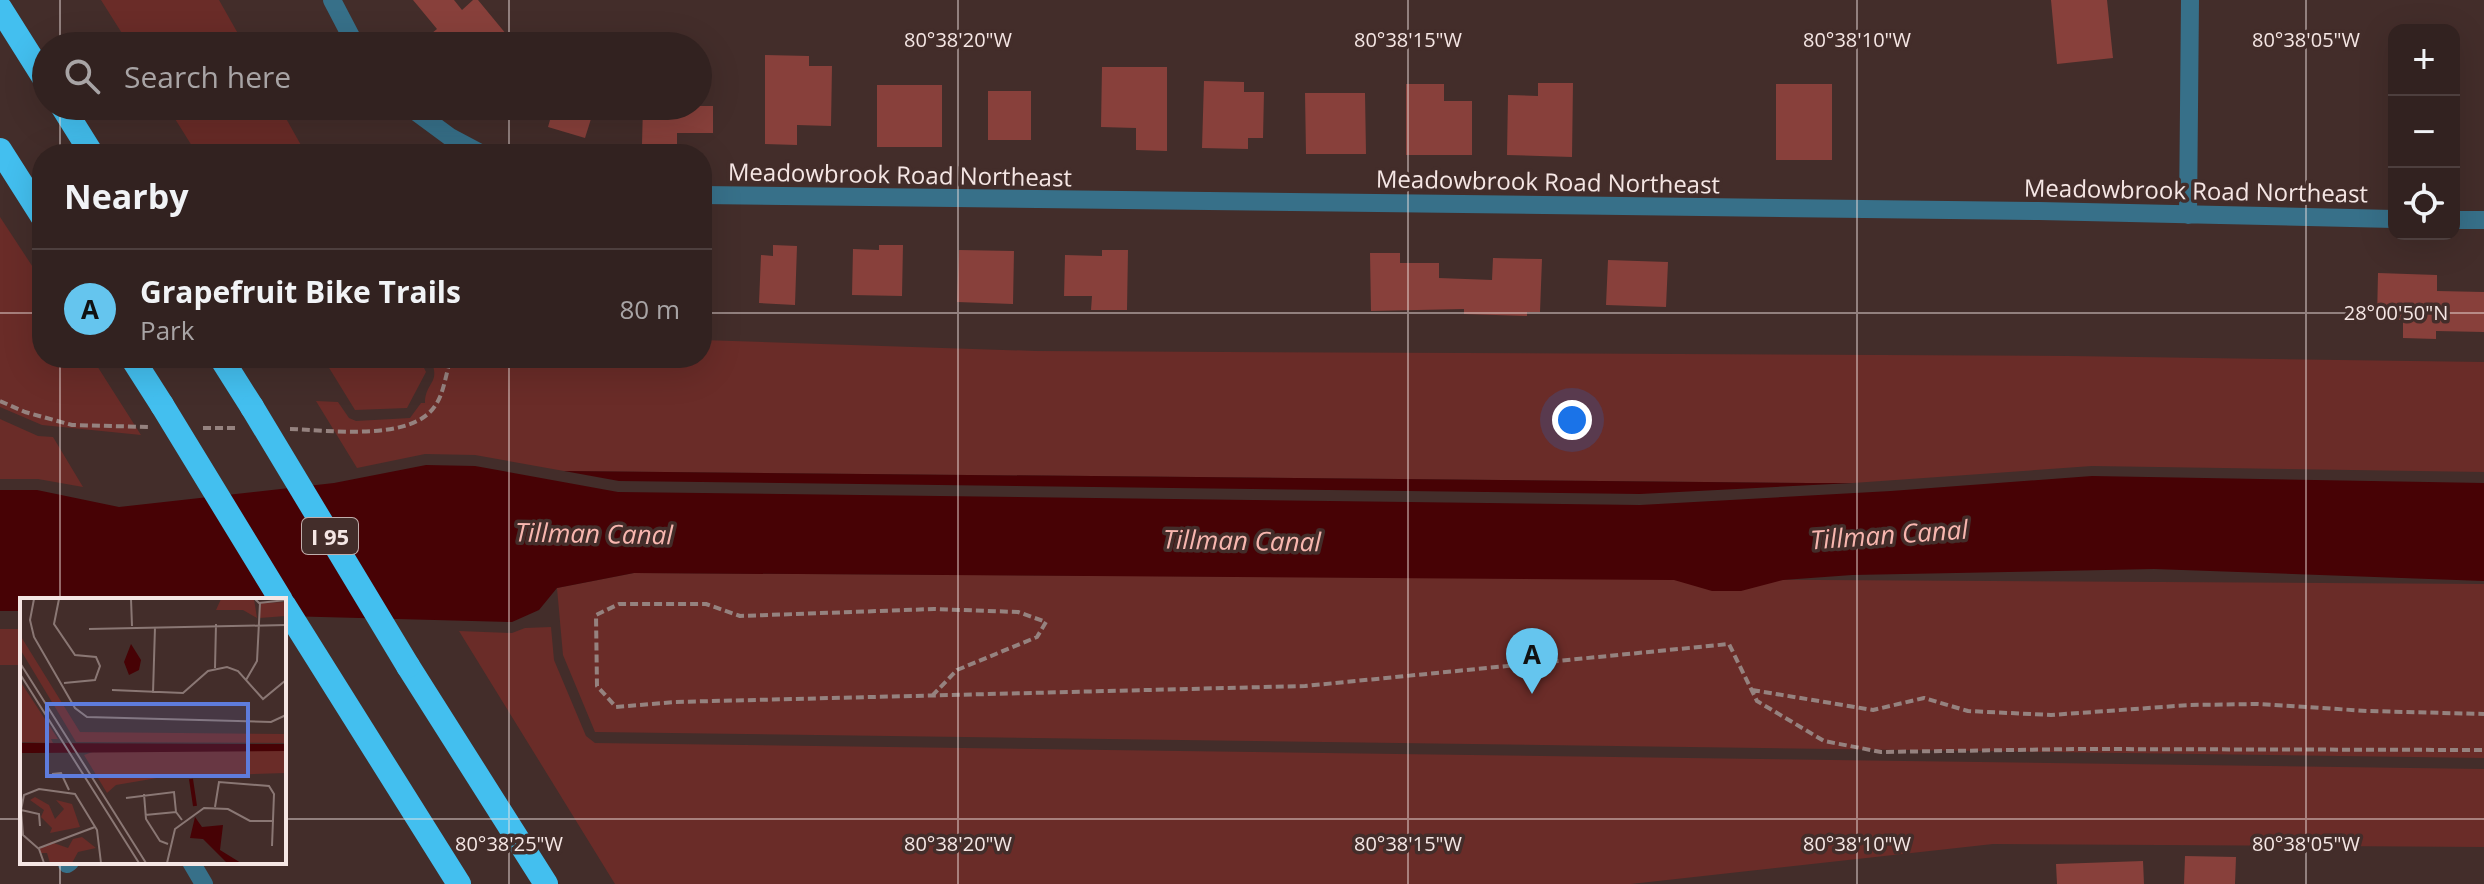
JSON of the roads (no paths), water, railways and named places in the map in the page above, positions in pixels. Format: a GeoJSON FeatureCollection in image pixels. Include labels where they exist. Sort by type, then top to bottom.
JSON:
{"type":"FeatureCollection","features":[{"type":"Feature","properties":{"kind":"highway"},"geometry":{"type":"LineString","coordinates":[[0,8],[32,59]]}},
{"type":"Feature","properties":{"kind":"highway"},"geometry":{"type":"LineString","coordinates":[[71,120],[86,144]]}},
{"type":"Feature","properties":{"kind":"highway"},"geometry":{"type":"LineString","coordinates":[[0,150],[32,200]]}},
{"type":"Feature","properties":{"kind":"highway"},"geometry":{"type":"LineString","coordinates":[[138,368],[280,598]]}},
{"type":"Feature","properties":{"kind":"highway","name":"I 95"},"geometry":{"type":"LineString","coordinates":[[227,368],[408,666],[546,884]]}},
{"type":"Feature","properties":{"kind":"highway"},"geometry":{"type":"LineString","coordinates":[[286,608],[459,884]]}},
{"type":"Feature","properties":{"kind":"street"},"geometry":{"type":"LineString","coordinates":[[332,0],[349,32]]}},
{"type":"Feature","properties":{"kind":"street"},"geometry":{"type":"LineString","coordinates":[[2188,215],[2190,0]]}},
{"type":"Feature","properties":{"kind":"street"},"geometry":{"type":"LineString","coordinates":[[427,120],[463,144]]}},
{"type":"Feature","properties":{"kind":"street","name":"Meadowbrook Road Northeast"},"geometry":{"type":"LineString","coordinates":[[712,195],[2388,219]]}},
{"type":"Feature","properties":{"kind":"street"},"geometry":{"type":"LineString","coordinates":[[2460,220],[2484,220]]}},
{"type":"Feature","properties":{"kind":"street"},"geometry":{"type":"LineString","coordinates":[[192,864],[204,884]]}},
{"type":"Feature","properties":{"kind":"water","name":"Tillman Canal"},"geometry":{"type":"Polygon","coordinates":[[[426,465],[475,466],[618,492],[1640,505],[2092,476],[2484,483],[2484,581],[2154,569],[1852,575],[1783,580],[1741,591],[1712,591],[1674,580],[634,573],[557,588],[539,610],[512,622],[286,616],[286,598],[20,598],[20,611],[0,611],[0,490],[37,490],[119,507],[334,483],[426,465]]]}},
{"type":"Feature","properties":{"kind":"water"},"geometry":{"type":"Polygon","coordinates":[[[564,471],[1853,483],[1640,494],[619,481],[564,471]]]}},
{"type":"Feature","properties":{"kind":"place","name":"Grapefruit Bike Trails"},"geometry":{"type":"Point","coordinates":[1532,694]}}]}
